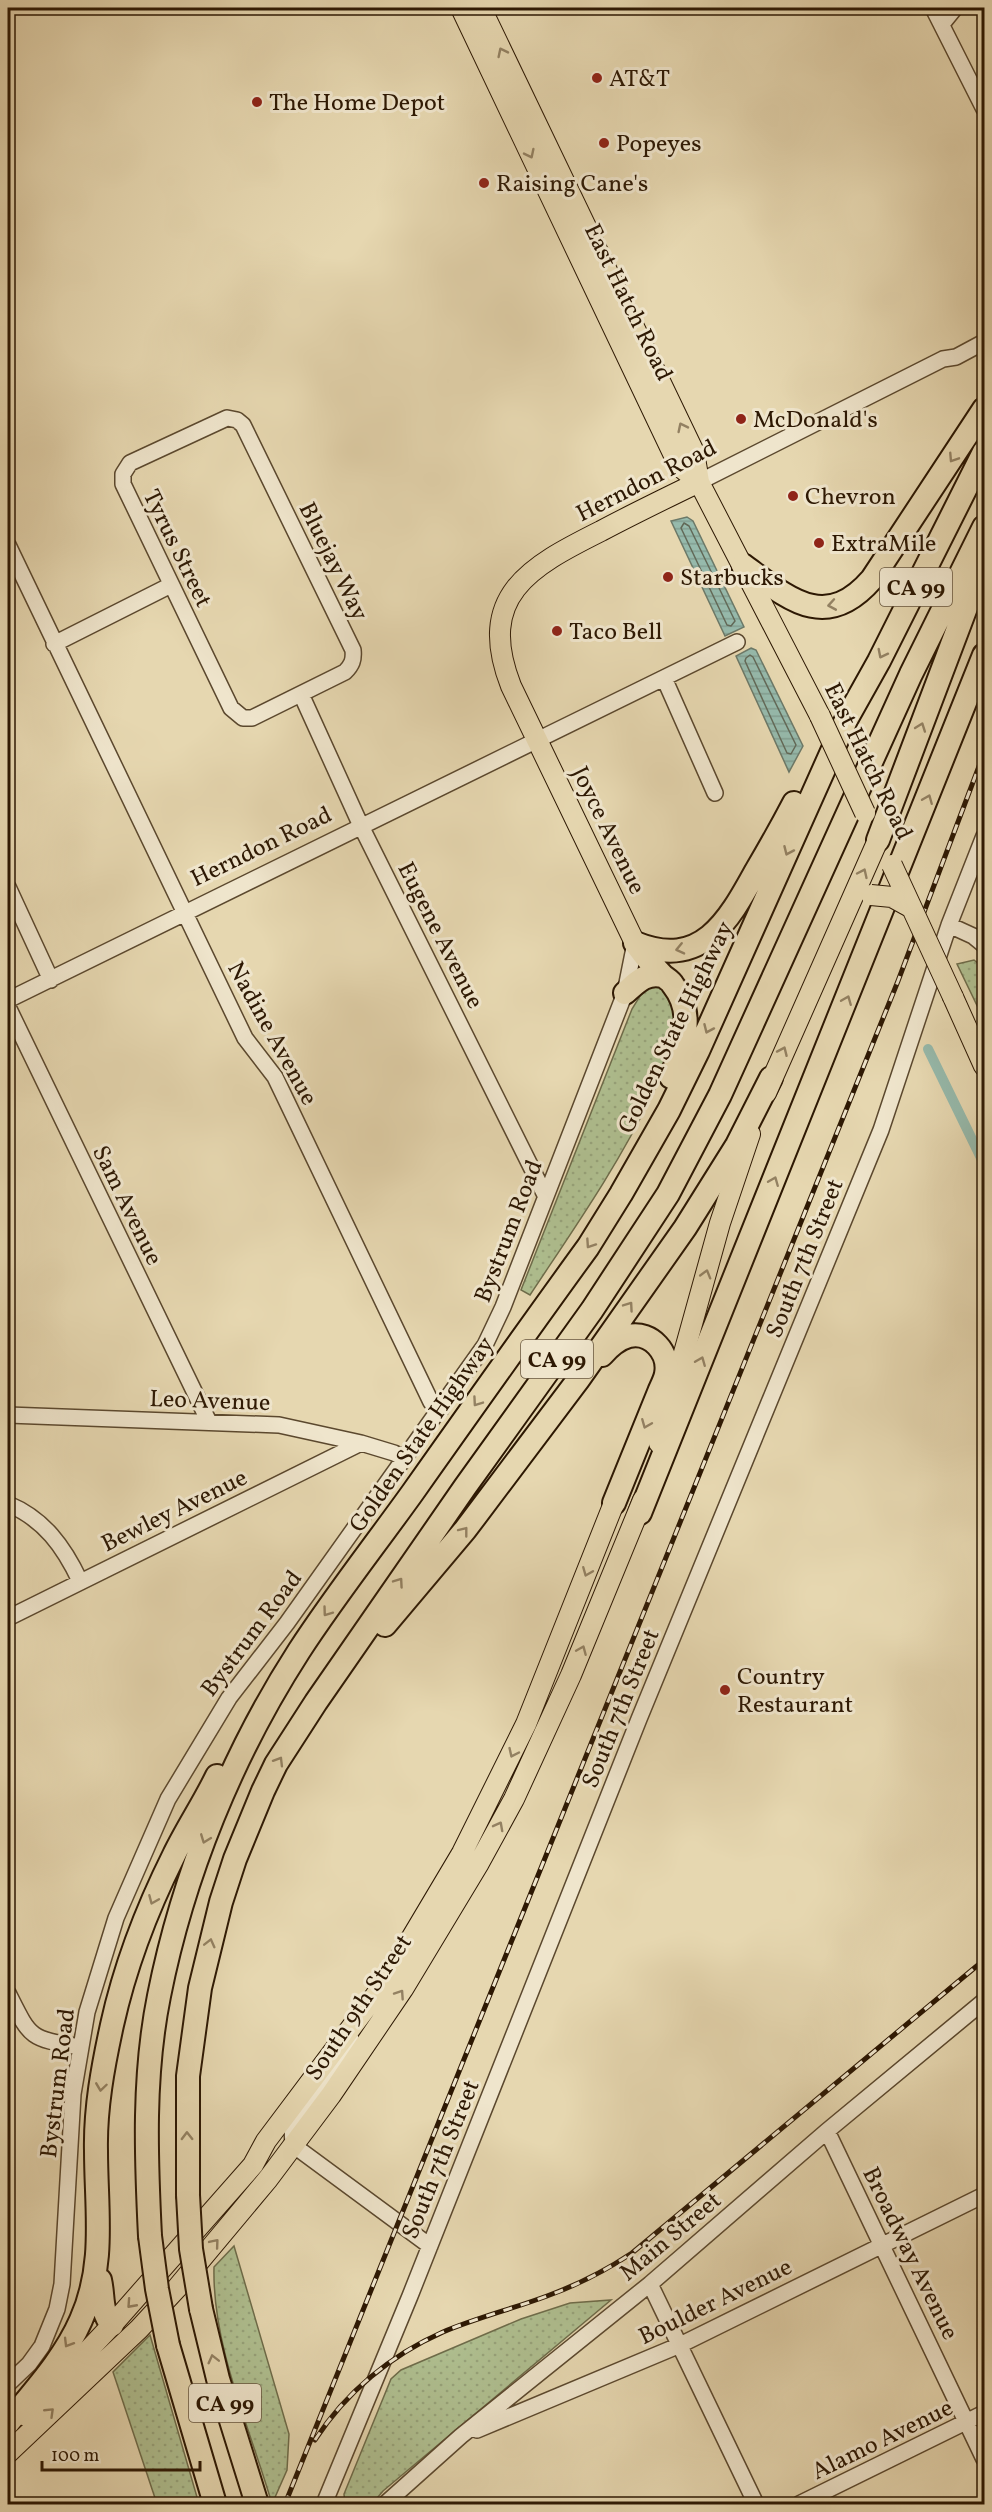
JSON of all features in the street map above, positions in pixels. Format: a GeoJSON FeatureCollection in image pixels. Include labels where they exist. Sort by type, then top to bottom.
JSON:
{"type":"FeatureCollection","features":[{"type":"Feature","properties":{"kind":"highway"},"geometry":{"type":"LineString","coordinates":[[743,566],[790,600],[803,605],[834,606],[851,600],[872,579],[984,409]]}},
{"type":"Feature","properties":{"kind":"highway","name":"Golden State Highway"},"geometry":{"type":"LineString","coordinates":[[215,2505],[168,2345],[157,2289],[150,2236],[146,2132],[152,2041],[159,1996],[181,1906],[206,1838],[235,1767],[299,1651],[588,1247],[669,1110],[698,1051],[846,720],[879,661],[984,452]]}},
{"type":"Feature","properties":{"kind":"highway","name":"CA 99"},"geometry":{"type":"LineString","coordinates":[[255,2500],[218,2379],[201,2309],[191,2249],[188,2195],[188,2076],[197,2010],[210,1945],[235,1859],[276,1764],[316,1702],[465,1487],[592,1310],[668,1194],[720,1095],[911,674],[984,527]]}},
{"type":"Feature","properties":{"kind":"highway"},"geometry":{"type":"LineString","coordinates":[[878,840],[984,560]]}},
{"type":"Feature","properties":{"kind":"highway"},"geometry":{"type":"LineString","coordinates":[[640,1513],[984,656]]}},
{"type":"Feature","properties":{"kind":"highway"},"geometry":{"type":"LineString","coordinates":[[635,943],[655,951],[673,951],[700,942],[720,929],[735,910],[808,779],[846,720]]}},
{"type":"Feature","properties":{"kind":"highway"},"geometry":{"type":"LineString","coordinates":[[621,1194],[685,1038],[686,1027],[683,1003],[672,983],[635,943]]}},
{"type":"Feature","properties":{"kind":"highway"},"geometry":{"type":"LineString","coordinates":[[625,993],[646,975],[653,973],[663,975]]}},
{"type":"Feature","properties":{"kind":"highway"},"geometry":{"type":"LineString","coordinates":[[316,1702],[465,1530],[578,1380],[696,1211],[737,1145],[771,1078]]}},
{"type":"Feature","properties":{"kind":"highway"},"geometry":{"type":"LineString","coordinates":[[578,1380],[607,1350],[618,1341],[630,1336],[650,1340],[660,1347],[666,1363],[666,1374],[614,1503]]}},
{"type":"Feature","properties":{"kind":"highway"},"geometry":{"type":"LineString","coordinates":[[112,2325],[102,2307],[102,2288],[97,2270],[96,2151],[100,2093],[112,2024],[131,1956],[174,1854],[238,1734],[268,1690],[299,1651]]}},
{"type":"Feature","properties":{"kind":"highway"},"geometry":{"type":"LineString","coordinates":[[8,2423],[59,2359],[81,2320],[97,2270]]}},
{"type":"Feature","properties":{"kind":"main road","name":"East Hatch Road"},"geometry":{"type":"LineString","coordinates":[[461,8],[679,466],[699,482]]}},
{"type":"Feature","properties":{"kind":"main road","name":"East Hatch Road"},"geometry":{"type":"LineString","coordinates":[[481,8],[694,452],[699,482],[820,716],[892,865],[984,1066]]}},
{"type":"Feature","properties":{"kind":"main road","name":"Herndon Road"},"geometry":{"type":"LineString","coordinates":[[537,738],[511,686],[501,649],[501,622],[511,595],[530,571],[558,552],[699,482]]}},
{"type":"Feature","properties":{"kind":"main road","name":"Joyce Avenue"},"geometry":{"type":"LineString","coordinates":[[537,738],[635,943]]}},
{"type":"Feature","properties":{"kind":"main road","name":"South 9th Street"},"geometry":{"type":"LineString","coordinates":[[8,2452],[138,2329],[198,2263],[293,2145],[403,1989],[471,1858],[548,1728],[640,1513],[720,1223],[771,1078],[878,840]]}},
{"type":"Feature","properties":{"kind":"main road"},"geometry":{"type":"LineString","coordinates":[[843,917],[855,904],[871,895],[892,897],[912,908]]}},
{"type":"Feature","properties":{"kind":"main road","name":"South 9th Street"},"geometry":{"type":"LineString","coordinates":[[8,2428],[44,2397],[112,2325],[253,2165],[266,2141],[384,1984],[471,1858],[614,1503]]}},
{"type":"Feature","properties":{"kind":"main road"},"geometry":{"type":"LineString","coordinates":[[253,2165],[270,2152],[293,2145]]}},
{"type":"Feature","properties":{"kind":"main road"},"geometry":{"type":"LineString","coordinates":[[112,2325],[129,2331],[138,2329]]}},
{"type":"Feature","properties":{"kind":"street"},"geometry":{"type":"LineString","coordinates":[[933,8],[984,109]]}},
{"type":"Feature","properties":{"kind":"street"},"geometry":{"type":"LineString","coordinates":[[942,24],[955,8]]}},
{"type":"Feature","properties":{"kind":"street","name":"Herndon Road"},"geometry":{"type":"LineString","coordinates":[[699,482],[943,359],[956,357],[984,342]]}},
{"type":"Feature","properties":{"kind":"street","name":"Bluejay Way"},"geometry":{"type":"LineString","coordinates":[[234,418],[243,425],[352,650],[352,664],[345,672],[301,694]]}},
{"type":"Feature","properties":{"kind":"street","name":"Tyrus Street"},"geometry":{"type":"LineString","coordinates":[[234,418],[220,420],[130,463],[123,474],[123,484],[231,708],[243,718],[252,718],[301,694]]}},
{"type":"Feature","properties":{"kind":"street","name":"Nadine Avenue"},"geometry":{"type":"LineString","coordinates":[[8,545],[245,1038],[275,1077],[430,1401],[441,1409]]}},
{"type":"Feature","properties":{"kind":"street"},"geometry":{"type":"LineString","coordinates":[[54,644],[171,585]]}},
{"type":"Feature","properties":{"kind":"street","name":"Herndon Road"},"geometry":{"type":"LineString","coordinates":[[8,1000],[537,738],[737,642]]}},
{"type":"Feature","properties":{"kind":"street"},"geometry":{"type":"LineString","coordinates":[[664,678],[715,794]]}},
{"type":"Feature","properties":{"kind":"street","name":"Eugene Avenue"},"geometry":{"type":"LineString","coordinates":[[301,694],[361,826],[545,1195]]}},
{"type":"Feature","properties":{"kind":"street","name":"South 7th Street"},"geometry":{"type":"LineString","coordinates":[[324,2505],[430,2246],[635,1729],[881,1130],[950,925],[984,836]]}},
{"type":"Feature","properties":{"kind":"street"},"geometry":{"type":"LineString","coordinates":[[8,887],[51,980]]}},
{"type":"Feature","properties":{"kind":"street"},"geometry":{"type":"LineString","coordinates":[[950,925],[973,936],[984,945]]}},
{"type":"Feature","properties":{"kind":"street","name":"Bystrum Road"},"geometry":{"type":"LineString","coordinates":[[8,2384],[29,2364],[42,2346],[57,2309],[62,2284],[72,2104],[80,2047],[87,2012],[105,1949],[131,1882],[168,1799],[228,1698],[287,1623],[405,1460],[472,1366],[490,1336],[625,993],[635,943]]}},
{"type":"Feature","properties":{"kind":"street","name":"Sam Avenue"},"geometry":{"type":"LineString","coordinates":[[8,1007],[209,1422]]}},
{"type":"Feature","properties":{"kind":"street","name":"Leo Avenue"},"geometry":{"type":"LineString","coordinates":[[8,1415],[279,1425],[362,1443],[394,1453],[405,1460]]}},
{"type":"Feature","properties":{"kind":"street","name":"Bewley Avenue"},"geometry":{"type":"LineString","coordinates":[[8,1617],[362,1443]]}},
{"type":"Feature","properties":{"kind":"street"},"geometry":{"type":"LineString","coordinates":[[8,1504],[26,1513],[53,1536],[70,1560],[80,1581]]}},
{"type":"Feature","properties":{"kind":"street"},"geometry":{"type":"LineString","coordinates":[[384,1984],[374,2007],[347,2045],[339,2064],[292,2128],[293,2145],[430,2246]]}},
{"type":"Feature","properties":{"kind":"street"},"geometry":{"type":"LineString","coordinates":[[8,1993],[24,2026],[32,2034],[80,2047]]}},
{"type":"Feature","properties":{"kind":"street","name":"Main Street"},"geometry":{"type":"LineString","coordinates":[[385,2505],[461,2436],[650,2284],[827,2131],[984,2001]]}},
{"type":"Feature","properties":{"kind":"street","name":"Broadway Avenue"},"geometry":{"type":"LineString","coordinates":[[827,2131],[984,2459]]}},
{"type":"Feature","properties":{"kind":"street","name":"Boulder Avenue"},"geometry":{"type":"LineString","coordinates":[[461,2436],[680,2345],[984,2195]]}},
{"type":"Feature","properties":{"kind":"street"},"geometry":{"type":"LineString","coordinates":[[650,2284],[756,2505]]}},
{"type":"Feature","properties":{"kind":"street","name":"Alamo Avenue"},"geometry":{"type":"LineString","coordinates":[[799,2505],[984,2414]]}},
{"type":"Feature","properties":{"kind":"green space"},"geometry":{"type":"Polygon","coordinates":[[[974,960],[984,968],[984,1020],[957,964],[974,960]]]}},
{"type":"Feature","properties":{"kind":"green space"},"geometry":{"type":"Polygon","coordinates":[[[655,985],[668,995],[678,1017],[677,1032],[669,1060],[639,1121],[610,1172],[530,1295],[521,1290],[632,1009],[643,991],[655,985]]]}},
{"type":"Feature","properties":{"kind":"green space"},"geometry":{"type":"Polygon","coordinates":[[[234,2246],[289,2434],[287,2470],[272,2504],[234,2387],[219,2327],[214,2267],[234,2246]]]}},
{"type":"Feature","properties":{"kind":"green space"},"geometry":{"type":"Polygon","coordinates":[[[611,2300],[383,2491],[372,2504],[345,2504],[344,2494],[391,2379],[401,2370],[521,2319],[570,2303],[611,2300]]]}},
{"type":"Feature","properties":{"kind":"green space"},"geometry":{"type":"Polygon","coordinates":[[[150,2335],[199,2504],[157,2504],[113,2372],[150,2335]]]}},
{"type":"Feature","properties":{"kind":"water"},"geometry":{"type":"Polygon","coordinates":[[[687,517],[693,521],[744,627],[725,636],[671,521],[687,517]]]}},
{"type":"Feature","properties":{"kind":"water"},"geometry":{"type":"Polygon","coordinates":[[[751,648],[756,650],[803,746],[789,772],[736,656],[751,648]]]}},
{"type":"Feature","properties":{"kind":"waterway"},"geometry":{"type":"LineString","coordinates":[[928,1049],[984,1164]]}},
{"type":"Feature","properties":{"kind":"railway"},"geometry":{"type":"LineString","coordinates":[[285,2504],[898,981],[984,753]]}},
{"type":"Feature","properties":{"kind":"railway"},"geometry":{"type":"LineString","coordinates":[[315,2440],[355,2391],[405,2352],[443,2332],[569,2287],[601,2272],[632,2253],[984,1960]]}},
{"type":"Feature","properties":{"kind":"place","name":"AT&T"},"geometry":{"type":"Point","coordinates":[597,78]}},
{"type":"Feature","properties":{"kind":"place","name":"The Home Depot"},"geometry":{"type":"Point","coordinates":[257,102]}},
{"type":"Feature","properties":{"kind":"place","name":"Popeyes"},"geometry":{"type":"Point","coordinates":[604,143]}},
{"type":"Feature","properties":{"kind":"place","name":"Raising Cane's"},"geometry":{"type":"Point","coordinates":[484,183]}},
{"type":"Feature","properties":{"kind":"place","name":"McDonald's"},"geometry":{"type":"Point","coordinates":[741,419]}},
{"type":"Feature","properties":{"kind":"place","name":"Chevron"},"geometry":{"type":"Point","coordinates":[793,496]}},
{"type":"Feature","properties":{"kind":"place","name":"ExtraMile"},"geometry":{"type":"Point","coordinates":[819,543]}},
{"type":"Feature","properties":{"kind":"place","name":"Starbucks"},"geometry":{"type":"Point","coordinates":[668,577]}},
{"type":"Feature","properties":{"kind":"place","name":"Taco Bell"},"geometry":{"type":"Point","coordinates":[557,631]}},
{"type":"Feature","properties":{"kind":"place","name":"Country Restaurant"},"geometry":{"type":"Point","coordinates":[725,1690]}}]}
